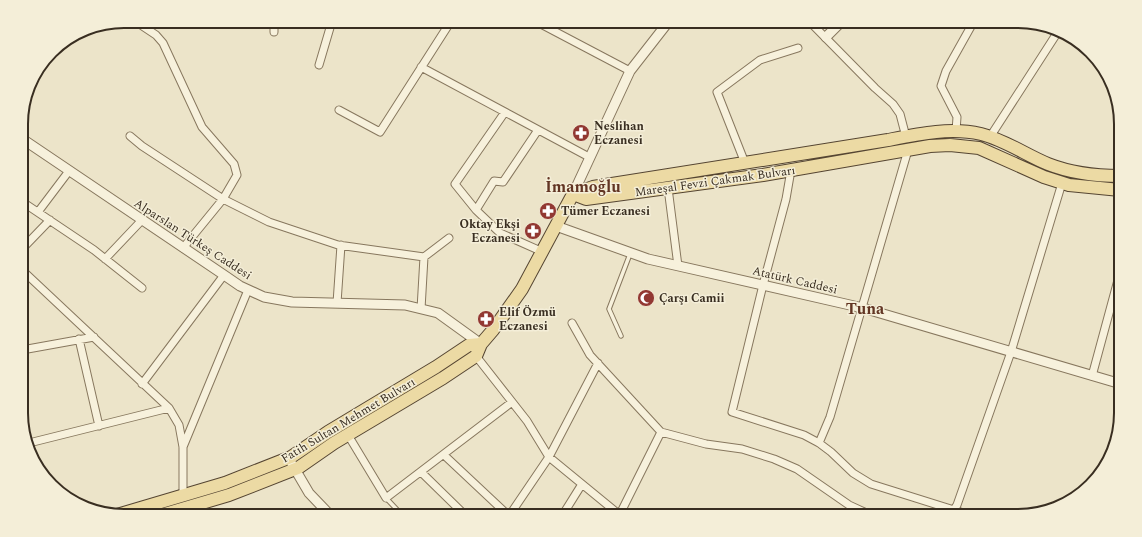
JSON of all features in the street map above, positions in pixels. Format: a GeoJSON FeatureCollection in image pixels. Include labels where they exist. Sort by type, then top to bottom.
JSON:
{"type":"FeatureCollection","features":[{"type":"Feature","properties":{"kind":"main road","name":"Mareşal Fevzi Çakmak Bulvarı"},"geometry":{"type":"LineString","coordinates":[[574,194],[593,187],[906,137],[929,132],[956,131],[982,134],[1049,164],[1072,171],[1114,175]]}},
{"type":"Feature","properties":{"kind":"main road","name":"Mareşal Fevzi Çakmak Bulvarı"},"geometry":{"type":"LineString","coordinates":[[574,194],[586,200],[791,170],[908,150],[950,145],[979,148],[1062,183],[1080,187],[1114,190]]}},
{"type":"Feature","properties":{"kind":"main road"},"geometry":{"type":"LineString","coordinates":[[476,356],[481,344],[522,290],[574,194]]}},
{"type":"Feature","properties":{"kind":"main road","name":"Fatih Sultan Mehmet Bulvarı"},"geometry":{"type":"LineString","coordinates":[[137,509],[251,474],[289,458],[469,345],[481,344]]}},
{"type":"Feature","properties":{"kind":"main road","name":"Fatih Sultan Mehmet Bulvarı"},"geometry":{"type":"LineString","coordinates":[[190,509],[256,486],[295,469],[348,434],[443,378],[476,356]]}},
{"type":"Feature","properties":{"kind":"street"},"geometry":{"type":"LineString","coordinates":[[146,28],[156,35],[163,43],[202,127],[234,164],[237,175],[223,199],[183,248]]}},
{"type":"Feature","properties":{"kind":"street"},"geometry":{"type":"LineString","coordinates":[[319,65],[330,28]]}},
{"type":"Feature","properties":{"kind":"street"},"geometry":{"type":"LineString","coordinates":[[339,110],[380,132],[446,28]]}},
{"type":"Feature","properties":{"kind":"street"},"geometry":{"type":"LineString","coordinates":[[547,28],[630,71]]}},
{"type":"Feature","properties":{"kind":"street"},"geometry":{"type":"LineString","coordinates":[[574,194],[589,157],[630,71],[664,28]]}},
{"type":"Feature","properties":{"kind":"street"},"geometry":{"type":"LineString","coordinates":[[816,28],[875,88],[893,104],[900,114],[906,137]]}},
{"type":"Feature","properties":{"kind":"street"},"geometry":{"type":"LineString","coordinates":[[826,37],[835,28]]}},
{"type":"Feature","properties":{"kind":"street"},"geometry":{"type":"LineString","coordinates":[[956,131],[957,117],[941,86],[946,71],[970,28]]}},
{"type":"Feature","properties":{"kind":"street"},"geometry":{"type":"LineString","coordinates":[[990,138],[1056,35]]}},
{"type":"Feature","properties":{"kind":"street"},"geometry":{"type":"LineString","coordinates":[[745,163],[717,92],[760,60],[798,48]]}},
{"type":"Feature","properties":{"kind":"street"},"geometry":{"type":"LineString","coordinates":[[421,67],[589,157]]}},
{"type":"Feature","properties":{"kind":"street"},"geometry":{"type":"LineString","coordinates":[[505,112],[454,184],[476,210],[500,233],[540,257]]}},
{"type":"Feature","properties":{"kind":"street"},"geometry":{"type":"LineString","coordinates":[[476,210],[494,181],[503,182],[538,130]]}},
{"type":"Feature","properties":{"kind":"street"},"geometry":{"type":"LineString","coordinates":[[130,136],[142,146],[223,199],[268,222],[341,245],[424,256],[449,238]]}},
{"type":"Feature","properties":{"kind":"street","name":"Alparslan Türkeş Caddesi"},"geometry":{"type":"LineString","coordinates":[[28,143],[183,248],[248,290],[264,297],[292,302],[405,305],[421,308],[438,312],[481,344]]}},
{"type":"Feature","properties":{"kind":"street"},"geometry":{"type":"LineString","coordinates":[[819,443],[830,417],[908,150]]}},
{"type":"Feature","properties":{"kind":"street"},"geometry":{"type":"LineString","coordinates":[[791,170],[786,199],[762,285],[732,412],[804,435],[832,452],[853,473],[871,484],[941,509]]}},
{"type":"Feature","properties":{"kind":"street"},"geometry":{"type":"LineString","coordinates":[[38,212],[69,171]]}},
{"type":"Feature","properties":{"kind":"street"},"geometry":{"type":"LineString","coordinates":[[953,509],[1011,352],[1062,183]]}},
{"type":"Feature","properties":{"kind":"street"},"geometry":{"type":"LineString","coordinates":[[668,188],[678,266]]}},
{"type":"Feature","properties":{"kind":"street"},"geometry":{"type":"LineString","coordinates":[[28,206],[106,259],[142,288]]}},
{"type":"Feature","properties":{"kind":"street"},"geometry":{"type":"LineString","coordinates":[[28,243],[50,220]]}},
{"type":"Feature","properties":{"kind":"street"},"geometry":{"type":"LineString","coordinates":[[106,259],[142,220]]}},
{"type":"Feature","properties":{"kind":"street","name":"Atatürk Caddesi"},"geometry":{"type":"LineString","coordinates":[[556,226],[631,253],[678,266],[863,308],[1114,382]]}},
{"type":"Feature","properties":{"kind":"street"},"geometry":{"type":"LineString","coordinates":[[337,303],[341,245]]}},
{"type":"Feature","properties":{"kind":"street"},"geometry":{"type":"LineString","coordinates":[[421,308],[424,256]]}},
{"type":"Feature","properties":{"kind":"street"},"geometry":{"type":"LineString","coordinates":[[142,384],[224,275]]}},
{"type":"Feature","properties":{"kind":"street"},"geometry":{"type":"LineString","coordinates":[[28,276],[169,408],[179,425],[182,447],[183,495]]}},
{"type":"Feature","properties":{"kind":"street"},"geometry":{"type":"LineString","coordinates":[[182,447],[248,290]]}},
{"type":"Feature","properties":{"kind":"street"},"geometry":{"type":"LineString","coordinates":[[1092,376],[1114,295]]}},
{"type":"Feature","properties":{"kind":"street"},"geometry":{"type":"LineString","coordinates":[[572,323],[590,355],[661,432],[706,444],[742,449],[774,459],[797,469],[849,505],[858,509]]}},
{"type":"Feature","properties":{"kind":"street"},"geometry":{"type":"LineString","coordinates":[[28,349],[94,337]]}},
{"type":"Feature","properties":{"kind":"street"},"geometry":{"type":"LineString","coordinates":[[79,339],[99,426]]}},
{"type":"Feature","properties":{"kind":"street"},"geometry":{"type":"LineString","coordinates":[[476,356],[528,421],[549,457],[612,509]]}},
{"type":"Feature","properties":{"kind":"street"},"geometry":{"type":"LineString","coordinates":[[514,509],[549,457],[598,363]]}},
{"type":"Feature","properties":{"kind":"street"},"geometry":{"type":"LineString","coordinates":[[348,434],[386,498],[512,402]]}},
{"type":"Feature","properties":{"kind":"street"},"geometry":{"type":"LineString","coordinates":[[32,442],[169,408]]}},
{"type":"Feature","properties":{"kind":"street"},"geometry":{"type":"LineString","coordinates":[[623,509],[661,432]]}},
{"type":"Feature","properties":{"kind":"street"},"geometry":{"type":"LineString","coordinates":[[444,455],[502,509]]}},
{"type":"Feature","properties":{"kind":"street"},"geometry":{"type":"LineString","coordinates":[[289,458],[309,493],[324,509]]}},
{"type":"Feature","properties":{"kind":"street"},"geometry":{"type":"LineString","coordinates":[[421,472],[459,509]]}},
{"type":"Feature","properties":{"kind":"street"},"geometry":{"type":"LineString","coordinates":[[566,509],[582,484]]}},
{"type":"Feature","properties":{"kind":"lane"},"geometry":{"type":"LineString","coordinates":[[621,336],[609,309],[631,253]]}},
{"type":"Feature","properties":{"kind":"lane"},"geometry":{"type":"LineString","coordinates":[[386,498],[396,509]]}},
{"type":"Feature","properties":{"kind":"place","name":"Neslihan Eczanesi"},"geometry":{"type":"Point","coordinates":[581,133]}},
{"type":"Feature","properties":{"kind":"place","name":"Tümer Eczanesi"},"geometry":{"type":"Point","coordinates":[548,211]}},
{"type":"Feature","properties":{"kind":"place","name":"Oktay Ekşi Eczanesi"},"geometry":{"type":"Point","coordinates":[533,231]}},
{"type":"Feature","properties":{"kind":"place","name":"Çarşı Camii"},"geometry":{"type":"Point","coordinates":[646,298]}},
{"type":"Feature","properties":{"kind":"place","name":"Elif Özmü Eczanesi"},"geometry":{"type":"Point","coordinates":[486,319]}},
{"type":"Feature","properties":{"kind":"district","name":"İmamoğlu"},"geometry":{"type":"Point","coordinates":[583,186]}},
{"type":"Feature","properties":{"kind":"district","name":"Tuna"},"geometry":{"type":"Point","coordinates":[865,308]}}]}
